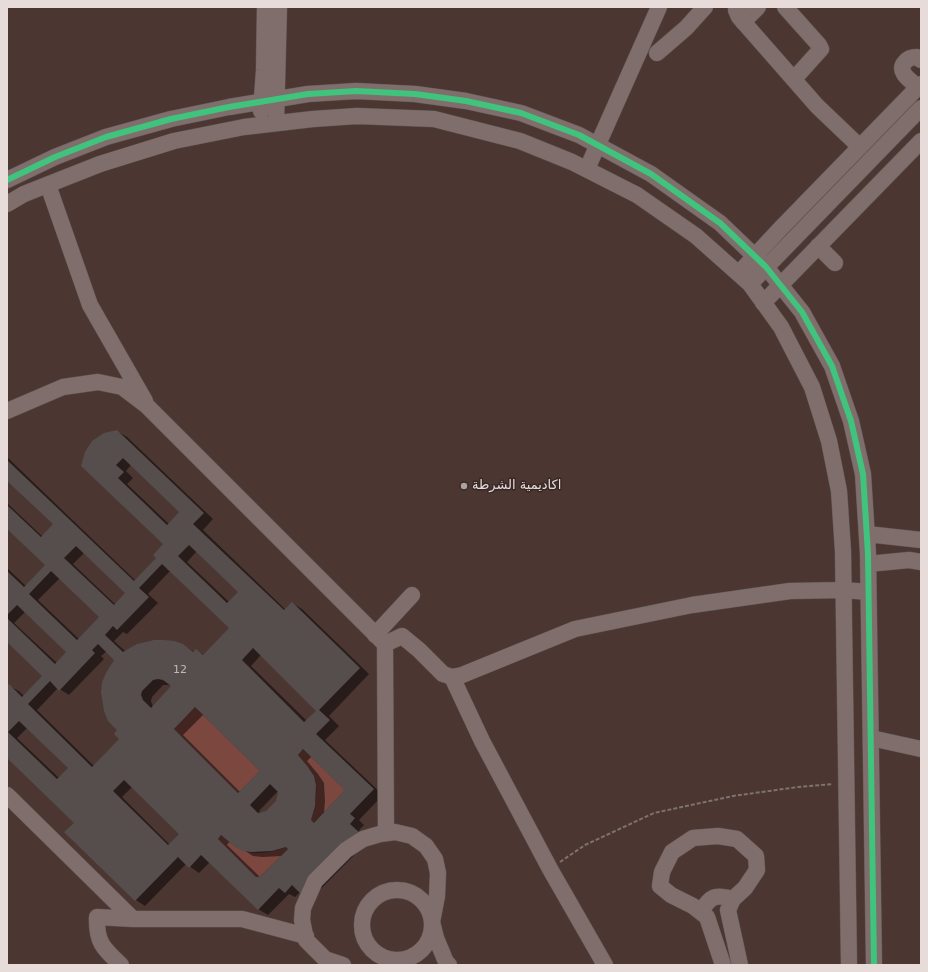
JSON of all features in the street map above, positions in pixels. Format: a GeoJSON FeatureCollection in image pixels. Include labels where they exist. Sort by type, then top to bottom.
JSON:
{"type":"FeatureCollection","features":[{"type":"Feature","properties":{"kind":"street"},"geometry":{"type":"LineString","coordinates":[[265,7],[264,70],[269,100],[276,123]]}},
{"type":"Feature","properties":{"kind":"street"},"geometry":{"type":"LineString","coordinates":[[260,125],[269,100],[279,7]]}},
{"type":"Feature","properties":{"kind":"street"},"geometry":{"type":"LineString","coordinates":[[587,169],[659,7]]}},
{"type":"Feature","properties":{"kind":"street"},"geometry":{"type":"LineString","coordinates":[[657,53],[686,28],[705,7]]}},
{"type":"Feature","properties":{"kind":"street"},"geometry":{"type":"LineString","coordinates":[[758,7],[740,14],[817,106],[860,147]]}},
{"type":"Feature","properties":{"kind":"street"},"geometry":{"type":"LineString","coordinates":[[785,7],[820,45],[821,49],[794,79]]}},
{"type":"Feature","properties":{"kind":"street"},"geometry":{"type":"LineString","coordinates":[[761,261],[780,229],[920,86],[904,74],[902,67],[910,57],[916,57],[921,60]]}},
{"type":"Feature","properties":{"kind":"street"},"geometry":{"type":"LineString","coordinates":[[7,180],[55,157],[106,138],[171,119],[229,106],[308,94],[356,91],[415,94],[466,101],[521,113],[579,136],[651,174],[720,223],[761,261],[802,312],[832,366],[851,421],[864,474],[868,564],[874,965]]}},
{"type":"Feature","properties":{"kind":"street"},"geometry":{"type":"LineString","coordinates":[[744,279],[921,108]]}},
{"type":"Feature","properties":{"kind":"street"},"geometry":{"type":"LineString","coordinates":[[7,204],[24,194],[100,164],[174,141],[260,125],[357,116],[434,119],[520,141],[587,169],[637,195],[696,236],[744,279],[781,327],[812,387],[829,441],[839,491],[844,590],[849,965]]}},
{"type":"Feature","properties":{"kind":"street"},"geometry":{"type":"LineString","coordinates":[[763,302],[921,140]]}},
{"type":"Feature","properties":{"kind":"street"},"geometry":{"type":"LineString","coordinates":[[48,185],[90,304],[147,406]]}},
{"type":"Feature","properties":{"kind":"street"},"geometry":{"type":"LineString","coordinates":[[818,246],[835,263]]}},
{"type":"Feature","properties":{"kind":"street"},"geometry":{"type":"LineString","coordinates":[[7,411],[63,387],[98,382],[122,387],[147,406],[380,639]]}},
{"type":"Feature","properties":{"kind":"street"},"geometry":{"type":"LineString","coordinates":[[867,534],[921,540]]}},
{"type":"Feature","properties":{"kind":"street"},"geometry":{"type":"LineString","coordinates":[[868,564],[909,560],[921,562]]}},
{"type":"Feature","properties":{"kind":"street"},"geometry":{"type":"LineString","coordinates":[[380,639],[402,636],[419,650],[443,674],[452,677],[469,672],[575,629],[707,603],[790,591],[844,590],[868,592]]}},
{"type":"Feature","properties":{"kind":"street"},"geometry":{"type":"LineString","coordinates":[[386,833],[380,639],[412,595]]}},
{"type":"Feature","properties":{"kind":"street"},"geometry":{"type":"LineString","coordinates":[[452,677],[482,741],[550,869],[605,965]]}},
{"type":"Feature","properties":{"kind":"street"},"geometry":{"type":"LineString","coordinates":[[871,738],[921,749]]}},
{"type":"Feature","properties":{"kind":"street"},"geometry":{"type":"LineString","coordinates":[[7,795],[133,919]]}},
{"type":"Feature","properties":{"kind":"street"},"geometry":{"type":"LineString","coordinates":[[343,965],[325,959],[306,940],[302,920],[303,908],[315,881],[346,850],[363,839],[395,832],[412,836],[426,846],[434,858],[438,873],[437,896],[432,922],[436,938],[446,962],[449,965]]}},
{"type":"Feature","properties":{"kind":"street"},"geometry":{"type":"LineString","coordinates":[[723,965],[708,917],[693,906],[671,895],[660,886],[662,872],[672,852],[693,838],[718,836],[737,839],[756,856],[757,870],[745,888],[733,899],[728,910],[740,965]]}},
{"type":"Feature","properties":{"kind":"street"},"geometry":{"type":"LineString","coordinates":[[381,965],[404,963],[404,961],[418,954],[428,944],[432,930],[432,915],[424,902],[413,893],[398,889],[384,893],[371,901],[364,913],[362,928],[365,942],[376,953],[389,960],[404,963]]}},
{"type":"Feature","properties":{"kind":"street"},"geometry":{"type":"LineString","coordinates":[[701,912],[709,898],[724,896],[733,899]]}},
{"type":"Feature","properties":{"kind":"street"},"geometry":{"type":"LineString","coordinates":[[121,965],[104,950],[97,930],[97,917],[133,919],[242,919],[306,936]]}},
{"type":"Feature","properties":{"kind":"path"},"geometry":{"type":"LineString","coordinates":[[550,869],[585,845],[654,814],[733,796],[798,787],[846,783]]}},
{"type":"Feature","properties":{"kind":"shaded area","name":"اكاديمية الشرطة"},"geometry":{"type":"Polygon","coordinates":[[[7,7],[921,7],[921,965],[7,965],[7,7]]]}},
{"type":"Feature","properties":{"kind":"shaded area"},"geometry":{"type":"Polygon","coordinates":[[[195,707],[260,771],[238,793],[174,729],[195,707]]]}},
{"type":"Feature","properties":{"kind":"shaded area"},"geometry":{"type":"Polygon","coordinates":[[[303,749],[343,788],[343,792],[314,823],[311,820],[316,798],[316,786],[311,770],[298,755],[303,749]]]}},
{"type":"Feature","properties":{"kind":"shaded area"},"geometry":{"type":"Polygon","coordinates":[[[221,835],[236,847],[247,852],[264,853],[286,847],[288,849],[261,876],[256,877],[218,839],[221,835]]]}},
{"type":"Feature","properties":{"kind":"building"},"geometry":{"type":"Polygon","coordinates":[[[117,430],[204,513],[193,524],[284,610],[292,602],[360,668],[319,710],[330,720],[316,734],[374,789],[350,814],[355,818],[350,824],[360,833],[301,894],[292,885],[285,893],[279,888],[258,910],[201,855],[189,868],[178,857],[135,901],[64,832],[74,823],[7,758],[7,686],[9,684],[22,697],[42,676],[7,642],[7,618],[55,664],[66,652],[17,605],[7,615],[7,571],[24,587],[45,565],[7,529],[7,505],[41,537],[53,524],[7,481],[7,460],[134,581],[156,558],[153,555],[163,544],[81,466],[85,452],[92,441],[104,433],[117,430]],[[123,458],[116,465],[124,472],[118,478],[167,525],[179,512],[123,458]],[[189,545],[178,556],[227,603],[238,592],[189,545]],[[76,546],[64,558],[114,605],[125,593],[76,546]],[[162,564],[139,588],[149,597],[117,630],[113,626],[105,635],[123,652],[137,644],[154,640],[164,640],[183,644],[193,652],[196,649],[203,655],[229,628],[162,564]],[[51,571],[29,594],[77,640],[99,617],[51,571]],[[98,644],[92,650],[95,653],[59,691],[50,681],[28,704],[92,767],[119,739],[114,734],[117,730],[108,721],[104,711],[101,692],[102,682],[114,660],[98,644]],[[253,648],[242,660],[304,722],[316,711],[253,648]],[[153,680],[142,691],[141,695],[143,700],[151,708],[171,686],[163,680],[153,680]],[[195,707],[174,729],[238,793],[260,771],[195,707]],[[19,721],[8,732],[57,779],[68,768],[19,721]],[[303,749],[298,755],[314,776],[316,785],[315,806],[311,820],[314,823],[343,792],[343,788],[303,749]],[[124,780],[113,791],[168,845],[179,834],[124,780]],[[270,784],[250,805],[258,813],[266,811],[276,801],[278,792],[270,784]],[[221,835],[218,839],[256,877],[261,876],[288,849],[286,847],[272,851],[242,851],[221,835]]]}},
{"type":"Feature","properties":{"kind":"cycle path"},"geometry":{"type":"LineString","coordinates":[[7,180],[55,157],[106,137],[171,119],[229,107],[308,94],[356,91],[415,94],[466,101],[521,113],[579,135],[651,174],[720,223],[766,267],[802,312],[832,366],[851,421],[863,474],[868,554],[874,965]]}},
{"type":"Feature","properties":{"kind":"place","name":"اكاديمية الشرطة"},"geometry":{"type":"Point","coordinates":[464,486]}}]}
